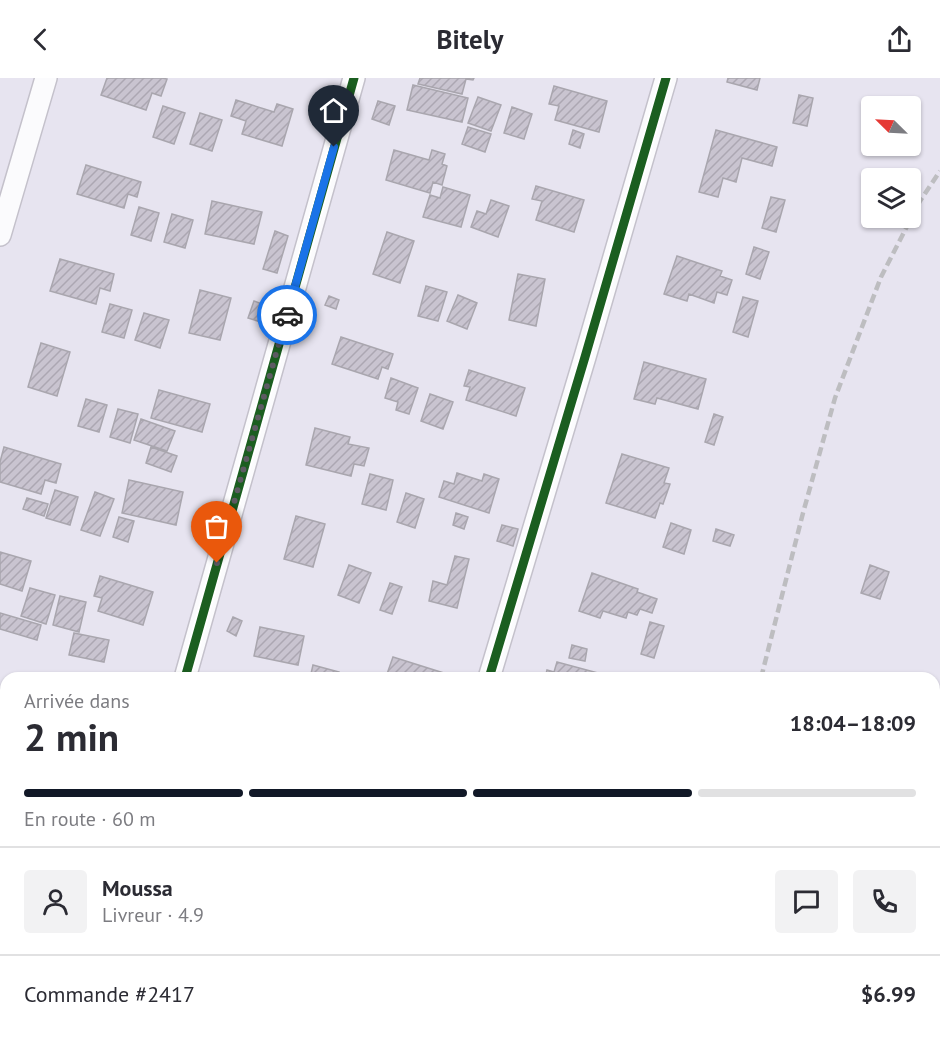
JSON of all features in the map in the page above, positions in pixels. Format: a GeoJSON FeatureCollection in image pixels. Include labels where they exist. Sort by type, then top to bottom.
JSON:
{"type":"FeatureCollection","features":[{"type":"Feature","properties":{"kind":"street"},"geometry":{"type":"LineString","coordinates":[[0,235],[46,78]]}},
{"type":"Feature","properties":{"kind":"street"},"geometry":{"type":"LineString","coordinates":[[187,672],[354,78]]}},
{"type":"Feature","properties":{"kind":"street"},"geometry":{"type":"LineString","coordinates":[[491,672],[666,78]]}},
{"type":"Feature","properties":{"kind":"building"},"geometry":{"type":"Polygon","coordinates":[[[107,78],[167,79],[161,96],[152,93],[146,110],[101,95],[107,78]]]}},
{"type":"Feature","properties":{"kind":"building"},"geometry":{"type":"Polygon","coordinates":[[[420,78],[474,78],[473,80],[466,79],[462,94],[418,84],[420,78]]]}},
{"type":"Feature","properties":{"kind":"building"},"geometry":{"type":"Polygon","coordinates":[[[728,78],[760,78],[757,90],[727,82],[728,78]]]}},
{"type":"Feature","properties":{"kind":"building"},"geometry":{"type":"Polygon","coordinates":[[[413,85],[468,98],[462,122],[407,110],[413,85]]]}},
{"type":"Feature","properties":{"kind":"building"},"geometry":{"type":"Polygon","coordinates":[[[554,86],[607,101],[599,132],[555,120],[559,106],[549,104],[554,86]]]}},
{"type":"Feature","properties":{"kind":"building"},"geometry":{"type":"Polygon","coordinates":[[[799,95],[813,98],[807,126],[793,123],[799,95]]]}},
{"type":"Feature","properties":{"kind":"building"},"geometry":{"type":"Polygon","coordinates":[[[478,97],[501,105],[491,131],[468,123],[478,97]]]}},
{"type":"Feature","properties":{"kind":"building"},"geometry":{"type":"Polygon","coordinates":[[[236,100],[274,112],[277,104],[293,109],[282,146],[242,134],[246,121],[231,116],[236,100]]]}},
{"type":"Feature","properties":{"kind":"building"},"geometry":{"type":"Polygon","coordinates":[[[378,101],[395,106],[389,125],[372,119],[378,101]]]}},
{"type":"Feature","properties":{"kind":"building"},"geometry":{"type":"Polygon","coordinates":[[[163,106],[185,113],[174,144],[153,137],[163,106]]]}},
{"type":"Feature","properties":{"kind":"building"},"geometry":{"type":"Polygon","coordinates":[[[512,107],[532,114],[524,139],[504,133],[512,107]]]}},
{"type":"Feature","properties":{"kind":"building"},"geometry":{"type":"Polygon","coordinates":[[[200,113],[222,120],[212,151],[190,144],[200,113]]]}},
{"type":"Feature","properties":{"kind":"building"},"geometry":{"type":"Polygon","coordinates":[[[468,127],[491,134],[485,152],[462,144],[468,127]]]}},
{"type":"Feature","properties":{"kind":"building"},"geometry":{"type":"Polygon","coordinates":[[[573,130],[584,134],[580,148],[569,144],[573,130]]]}},
{"type":"Feature","properties":{"kind":"building"},"geometry":{"type":"Polygon","coordinates":[[[716,130],[777,147],[772,166],[742,158],[736,182],[723,178],[718,197],[699,192],[716,130]]]}},
{"type":"Feature","properties":{"kind":"building"},"geometry":{"type":"Polygon","coordinates":[[[394,150],[429,160],[432,150],[445,154],[442,164],[447,166],[442,185],[433,182],[430,193],[386,180],[394,150]]]}},
{"type":"Feature","properties":{"kind":"building"},"geometry":{"type":"Polygon","coordinates":[[[86,165],[141,182],[137,197],[128,194],[124,208],[77,194],[86,165]]]}},
{"type":"Feature","properties":{"kind":"building"},"geometry":{"type":"Polygon","coordinates":[[[536,186],[584,200],[574,232],[536,220],[542,201],[532,199],[536,186]]]}},
{"type":"Feature","properties":{"kind":"building"},"geometry":{"type":"Polygon","coordinates":[[[443,187],[470,195],[461,227],[423,217],[430,195],[440,198],[443,187]]]}},
{"type":"Feature","properties":{"kind":"building"},"geometry":{"type":"Polygon","coordinates":[[[771,197],[785,200],[776,232],[762,228],[771,197]]]}},
{"type":"Feature","properties":{"kind":"building"},"geometry":{"type":"Polygon","coordinates":[[[491,200],[509,206],[498,237],[471,227],[477,211],[486,214],[491,200]]]}},
{"type":"Feature","properties":{"kind":"building"},"geometry":{"type":"Polygon","coordinates":[[[212,201],[262,212],[254,244],[205,234],[212,201]]]}},
{"type":"Feature","properties":{"kind":"building"},"geometry":{"type":"Polygon","coordinates":[[[139,207],[159,213],[151,241],[131,235],[139,207]]]}},
{"type":"Feature","properties":{"kind":"building"},"geometry":{"type":"Polygon","coordinates":[[[172,214],[193,220],[185,248],[164,242],[172,214]]]}},
{"type":"Feature","properties":{"kind":"building"},"geometry":{"type":"Polygon","coordinates":[[[275,231],[288,236],[277,273],[263,269],[275,231]]]}},
{"type":"Feature","properties":{"kind":"building"},"geometry":{"type":"Polygon","coordinates":[[[387,232],[414,241],[400,283],[373,274],[387,232]]]}},
{"type":"Feature","properties":{"kind":"building"},"geometry":{"type":"Polygon","coordinates":[[[754,247],[769,252],[760,279],[746,274],[754,247]]]}},
{"type":"Feature","properties":{"kind":"building"},"geometry":{"type":"Polygon","coordinates":[[[677,256],[722,271],[720,276],[732,280],[727,295],[717,292],[714,303],[689,294],[687,301],[664,294],[677,256]]]}},
{"type":"Feature","properties":{"kind":"building"},"geometry":{"type":"Polygon","coordinates":[[[60,259],[114,274],[110,291],[100,288],[96,304],[50,291],[60,259]]]}},
{"type":"Feature","properties":{"kind":"building"},"geometry":{"type":"Polygon","coordinates":[[[518,274],[545,279],[536,326],[509,320],[518,274]]]}},
{"type":"Feature","properties":{"kind":"building"},"geometry":{"type":"Polygon","coordinates":[[[426,286],[447,292],[438,321],[418,316],[426,286]]]}},
{"type":"Feature","properties":{"kind":"building"},"geometry":{"type":"Polygon","coordinates":[[[200,290],[231,298],[220,340],[189,333],[200,290]]]}},
{"type":"Feature","properties":{"kind":"building"},"geometry":{"type":"Polygon","coordinates":[[[458,295],[477,303],[467,329],[447,321],[458,295]]]}},
{"type":"Feature","properties":{"kind":"building"},"geometry":{"type":"Polygon","coordinates":[[[329,296],[339,300],[336,309],[325,305],[329,296]]]}},
{"type":"Feature","properties":{"kind":"building"},"geometry":{"type":"Polygon","coordinates":[[[743,297],[758,301],[748,337],[733,332],[743,297]]]}},
{"type":"Feature","properties":{"kind":"building"},"geometry":{"type":"Polygon","coordinates":[[[254,301],[267,306],[261,322],[248,318],[254,301]]]}},
{"type":"Feature","properties":{"kind":"building"},"geometry":{"type":"Polygon","coordinates":[[[110,304],[132,310],[124,338],[102,332],[110,304]]]}},
{"type":"Feature","properties":{"kind":"building"},"geometry":{"type":"Polygon","coordinates":[[[144,313],[169,320],[160,348],[135,340],[144,313]]]}},
{"type":"Feature","properties":{"kind":"building"},"geometry":{"type":"Polygon","coordinates":[[[341,337],[393,354],[388,369],[382,367],[378,379],[332,364],[341,337]]]}},
{"type":"Feature","properties":{"kind":"building"},"geometry":{"type":"Polygon","coordinates":[[[41,343],[70,352],[57,396],[28,387],[41,343]]]}},
{"type":"Feature","properties":{"kind":"building"},"geometry":{"type":"Polygon","coordinates":[[[644,362],[706,379],[698,409],[657,398],[655,404],[634,399],[644,362]]]}},
{"type":"Feature","properties":{"kind":"building"},"geometry":{"type":"Polygon","coordinates":[[[469,370],[525,388],[516,416],[466,400],[470,387],[464,386],[469,370]]]}},
{"type":"Feature","properties":{"kind":"building"},"geometry":{"type":"Polygon","coordinates":[[[391,378],[418,388],[409,414],[396,410],[398,402],[385,398],[391,378]]]}},
{"type":"Feature","properties":{"kind":"building"},"geometry":{"type":"Polygon","coordinates":[[[159,390],[210,404],[202,432],[151,418],[159,390]]]}},
{"type":"Feature","properties":{"kind":"building"},"geometry":{"type":"Polygon","coordinates":[[[430,394],[453,402],[443,429],[421,421],[430,394]]]}},
{"type":"Feature","properties":{"kind":"building"},"geometry":{"type":"Polygon","coordinates":[[[86,399],[107,405],[99,432],[78,426],[86,399]]]}},
{"type":"Feature","properties":{"kind":"building"},"geometry":{"type":"Polygon","coordinates":[[[118,409],[138,414],[130,443],[110,437],[118,409]]]}},
{"type":"Feature","properties":{"kind":"building"},"geometry":{"type":"Polygon","coordinates":[[[714,414],[723,417],[714,445],[705,442],[714,414]]]}},
{"type":"Feature","properties":{"kind":"building"},"geometry":{"type":"Polygon","coordinates":[[[141,419],[175,431],[167,451],[134,440],[141,419]]]}},
{"type":"Feature","properties":{"kind":"building"},"geometry":{"type":"Polygon","coordinates":[[[315,428],[350,437],[348,444],[369,448],[364,466],[354,464],[351,476],[306,465],[315,428]]]}},
{"type":"Feature","properties":{"kind":"building"},"geometry":{"type":"Polygon","coordinates":[[[4,447],[61,464],[56,483],[45,480],[41,494],[0,482],[0,462],[4,447]]]}},
{"type":"Feature","properties":{"kind":"building"},"geometry":{"type":"Polygon","coordinates":[[[151,447],[177,456],[171,472],[146,463],[151,447]]]}},
{"type":"Feature","properties":{"kind":"building"},"geometry":{"type":"Polygon","coordinates":[[[622,454],[669,468],[664,483],[670,484],[655,518],[606,503],[622,454]]]}},
{"type":"Feature","properties":{"kind":"building"},"geometry":{"type":"Polygon","coordinates":[[[457,473],[482,481],[484,474],[499,479],[489,513],[439,497],[444,481],[454,484],[457,473]]]}},
{"type":"Feature","properties":{"kind":"building"},"geometry":{"type":"Polygon","coordinates":[[[370,474],[393,480],[386,510],[362,504],[370,474]]]}},
{"type":"Feature","properties":{"kind":"building"},"geometry":{"type":"Polygon","coordinates":[[[129,480],[183,492],[176,525],[122,513],[129,480]]]}},
{"type":"Feature","properties":{"kind":"building"},"geometry":{"type":"Polygon","coordinates":[[[55,490],[78,497],[70,525],[46,518],[55,490]]]}},
{"type":"Feature","properties":{"kind":"building"},"geometry":{"type":"Polygon","coordinates":[[[95,492],[114,499],[100,536],[81,530],[95,492]]]}},
{"type":"Feature","properties":{"kind":"building"},"geometry":{"type":"Polygon","coordinates":[[[406,493],[424,499],[415,528],[397,522],[406,493]]]}},
{"type":"Feature","properties":{"kind":"building"},"geometry":{"type":"Polygon","coordinates":[[[27,498],[48,504],[44,516],[23,509],[27,498]]]}},
{"type":"Feature","properties":{"kind":"building"},"geometry":{"type":"Polygon","coordinates":[[[456,513],[468,517],[464,529],[453,525],[456,513]]]}},
{"type":"Feature","properties":{"kind":"building"},"geometry":{"type":"Polygon","coordinates":[[[296,516],[325,524],[313,567],[284,559],[296,516]]]}},
{"type":"Feature","properties":{"kind":"building"},"geometry":{"type":"Polygon","coordinates":[[[119,517],[134,521],[128,542],[113,537],[119,517]]]}},
{"type":"Feature","properties":{"kind":"building"},"geometry":{"type":"Polygon","coordinates":[[[671,523],[691,530],[684,554],[663,547],[671,523]]]}},
{"type":"Feature","properties":{"kind":"building"},"geometry":{"type":"Polygon","coordinates":[[[502,525],[518,529],[513,546],[497,541],[502,525]]]}},
{"type":"Feature","properties":{"kind":"building"},"geometry":{"type":"Polygon","coordinates":[[[716,529],[734,535],[730,546],[713,541],[716,529]]]}},
{"type":"Feature","properties":{"kind":"building"},"geometry":{"type":"Polygon","coordinates":[[[0,552],[31,561],[22,591],[0,584],[0,552]]]}},
{"type":"Feature","properties":{"kind":"building"},"geometry":{"type":"Polygon","coordinates":[[[455,556],[469,559],[457,608],[429,601],[433,581],[447,585],[455,556]]]}},
{"type":"Feature","properties":{"kind":"building"},"geometry":{"type":"Polygon","coordinates":[[[349,565],[371,573],[359,603],[338,595],[349,565]]]}},
{"type":"Feature","properties":{"kind":"building"},"geometry":{"type":"Polygon","coordinates":[[[870,565],[889,572],[880,599],[861,593],[870,565]]]}},
{"type":"Feature","properties":{"kind":"building"},"geometry":{"type":"Polygon","coordinates":[[[592,573],[638,589],[637,592],[657,599],[652,613],[640,609],[637,615],[628,612],[626,618],[603,611],[600,618],[579,611],[592,573]]]}},
{"type":"Feature","properties":{"kind":"building"},"geometry":{"type":"Polygon","coordinates":[[[100,576],[153,592],[143,625],[98,611],[102,598],[94,596],[100,576]]]}},
{"type":"Feature","properties":{"kind":"building"},"geometry":{"type":"Polygon","coordinates":[[[390,583],[402,587],[392,614],[380,610],[390,583]]]}},
{"type":"Feature","properties":{"kind":"building"},"geometry":{"type":"Polygon","coordinates":[[[30,588],[55,595],[46,624],[21,616],[30,588]]]}},
{"type":"Feature","properties":{"kind":"building"},"geometry":{"type":"Polygon","coordinates":[[[60,596],[86,602],[79,632],[53,625],[60,596]]]}},
{"type":"Feature","properties":{"kind":"building"},"geometry":{"type":"Polygon","coordinates":[[[0,613],[41,625],[37,640],[0,629],[0,613]]]}},
{"type":"Feature","properties":{"kind":"building"},"geometry":{"type":"Polygon","coordinates":[[[233,617],[242,621],[236,636],[227,631],[233,617]]]}},
{"type":"Feature","properties":{"kind":"building"},"geometry":{"type":"Polygon","coordinates":[[[650,622],[664,626],[654,658],[641,654],[650,622]]]}},
{"type":"Feature","properties":{"kind":"building"},"geometry":{"type":"Polygon","coordinates":[[[260,627],[304,636],[298,665],[254,656],[260,627]]]}},
{"type":"Feature","properties":{"kind":"building"},"geometry":{"type":"Polygon","coordinates":[[[74,633],[109,640],[104,662],[69,655],[74,633]]]}},
{"type":"Feature","properties":{"kind":"building"},"geometry":{"type":"Polygon","coordinates":[[[572,645],[587,649],[585,661],[569,658],[572,645]]]}},
{"type":"Feature","properties":{"kind":"building"},"geometry":{"type":"Polygon","coordinates":[[[393,657],[441,672],[388,672],[393,657]]]}},
{"type":"Feature","properties":{"kind":"building"},"geometry":{"type":"Polygon","coordinates":[[[557,662],[594,672],[554,672],[557,662]]]}},
{"type":"Feature","properties":{"kind":"building"},"geometry":{"type":"Polygon","coordinates":[[[313,665],[339,672],[311,672],[313,665]]]}},
{"type":"Feature","properties":{"kind":"railway"},"geometry":{"type":"LineString","coordinates":[[763,672],[835,398],[881,277],[920,201],[940,171]]}},
{"type":"Feature","properties":{"kind":"cycle path"},"geometry":{"type":"LineString","coordinates":[[187,672],[354,78]]}},
{"type":"Feature","properties":{"kind":"cycle path"},"geometry":{"type":"LineString","coordinates":[[491,672],[666,78]]}},
{"type":"Feature","properties":{"kind":"way so far"},"geometry":{"type":"LineString","coordinates":[[217,563],[287,315]]}},
{"type":"Feature","properties":{"kind":"route"},"geometry":{"type":"LineString","coordinates":[[287,315],[334,147]]}}]}
